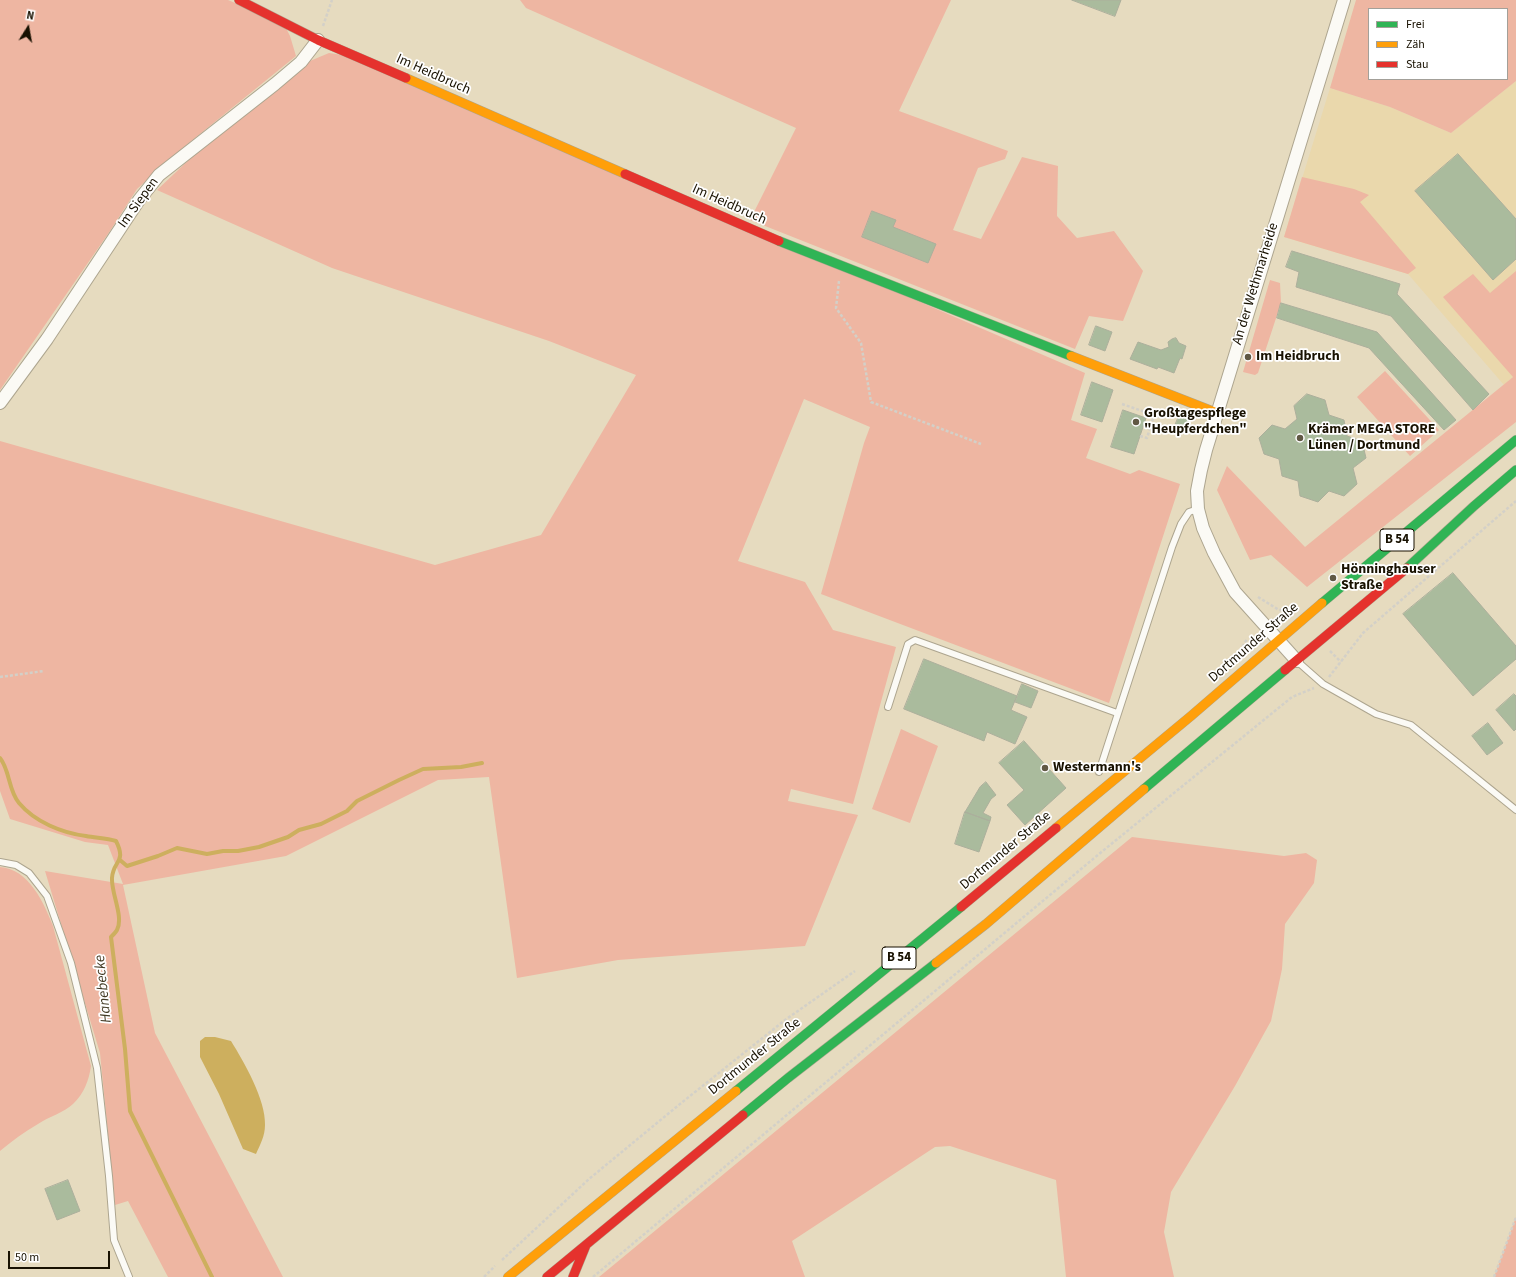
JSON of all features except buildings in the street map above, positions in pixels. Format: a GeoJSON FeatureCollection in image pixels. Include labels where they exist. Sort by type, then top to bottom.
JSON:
{"type":"FeatureCollection","features":[{"type":"Feature","properties":{"kind":"main road","name":"Im Heidbruch"},"geometry":{"type":"LineString","coordinates":[[240,0],[318,40],[762,234],[840,266],[1217,413]]}},
{"type":"Feature","properties":{"kind":"main road","name":"Dortmunder Straße"},"geometry":{"type":"LineString","coordinates":[[508,1277],[514,1274],[933,930],[1191,716],[1278,640],[1516,440]]}},
{"type":"Feature","properties":{"kind":"main road","name":"B 54"},"geometry":{"type":"LineString","coordinates":[[547,1277],[788,1078],[986,924],[1423,554],[1474,506],[1516,470]]}},
{"type":"Feature","properties":{"kind":"main road"},"geometry":{"type":"LineString","coordinates":[[572,1277],[586,1245]]}},
{"type":"Feature","properties":{"kind":"street","name":"An der Wethmarheide"},"geometry":{"type":"LineString","coordinates":[[1297,661],[1235,592],[1205,534],[1198,509],[1197,491],[1201,470],[1217,413],[1343,0]]}},
{"type":"Feature","properties":{"kind":"street","name":"Im Siepen"},"geometry":{"type":"LineString","coordinates":[[0,403],[47,339],[139,200],[159,175],[301,62],[318,40]]}},
{"type":"Feature","properties":{"kind":"lane"},"geometry":{"type":"LineString","coordinates":[[1099,772],[1172,547],[1181,524],[1189,512],[1198,509]]}},
{"type":"Feature","properties":{"kind":"lane"},"geometry":{"type":"LineString","coordinates":[[888,707],[908,644],[915,640],[1117,713]]}},
{"type":"Feature","properties":{"kind":"lane"},"geometry":{"type":"LineString","coordinates":[[1297,661],[1323,684],[1376,714],[1411,725],[1516,810]]}},
{"type":"Feature","properties":{"kind":"lane"},"geometry":{"type":"LineString","coordinates":[[0,862],[16,865],[29,873],[40,886],[47,896],[71,963],[97,1068],[109,1176],[114,1240],[129,1277]]}},
{"type":"Feature","properties":{"kind":"path"},"geometry":{"type":"LineString","coordinates":[[318,40],[332,0]]}},
{"type":"Feature","properties":{"kind":"path"},"geometry":{"type":"LineString","coordinates":[[840,266],[836,308],[861,343],[872,402],[981,444]]}},
{"type":"Feature","properties":{"kind":"path"},"geometry":{"type":"LineString","coordinates":[[1122,404],[1163,418],[1166,411]]}},
{"type":"Feature","properties":{"kind":"path"},"geometry":{"type":"LineString","coordinates":[[1140,436],[1147,438],[1154,415]]}},
{"type":"Feature","properties":{"kind":"path"},"geometry":{"type":"LineString","coordinates":[[593,1277],[1100,854],[1292,697],[1323,684],[1363,633],[1516,502]]}},
{"type":"Feature","properties":{"kind":"path"},"geometry":{"type":"LineString","coordinates":[[1253,593],[1279,610]]}},
{"type":"Feature","properties":{"kind":"path"},"geometry":{"type":"LineString","coordinates":[[1240,652],[1247,639]]}},
{"type":"Feature","properties":{"kind":"path"},"geometry":{"type":"LineString","coordinates":[[0,677],[44,671]]}},
{"type":"Feature","properties":{"kind":"path"},"geometry":{"type":"LineString","coordinates":[[484,1277],[589,1179],[674,1108],[784,1020],[860,968]]}},
{"type":"Feature","properties":{"kind":"path"},"geometry":{"type":"LineString","coordinates":[[1494,1277],[1516,1217]]}},
{"type":"Feature","properties":{"kind":"shaded area"},"geometry":{"type":"Polygon","coordinates":[[[0,0],[228,0],[284,24],[290,36],[296,56],[179,151],[137,189],[110,231],[0,390],[0,0]]]}},
{"type":"Feature","properties":{"kind":"shaded area"},"geometry":{"type":"Polygon","coordinates":[[[520,0],[951,0],[899,111],[1008,151],[1005,159],[978,168],[953,230],[981,239],[1022,157],[1058,166],[1057,216],[1077,238],[1114,231],[1143,271],[1123,321],[1089,316],[1075,349],[750,220],[796,128],[526,8],[520,0]]]}},
{"type":"Feature","properties":{"kind":"shaded area"},"geometry":{"type":"Polygon","coordinates":[[[1356,0],[1516,0],[1516,81],[1451,133],[1390,107],[1330,88],[1356,0]]]}},
{"type":"Feature","properties":{"kind":"shaded area"},"geometry":{"type":"Polygon","coordinates":[[[329,53],[349,56],[1085,373],[1071,420],[1097,429],[1086,458],[1130,474],[1139,470],[1180,484],[1109,703],[821,594],[864,443],[870,427],[804,399],[738,561],[805,582],[833,630],[896,647],[853,804],[791,789],[788,801],[858,815],[805,946],[618,960],[517,978],[489,777],[438,780],[286,856],[123,885],[155,1033],[283,1277],[168,1277],[128,1201],[115,1205],[100,1053],[45,871],[123,884],[108,845],[85,842],[10,819],[0,791],[0,441],[435,565],[541,535],[636,375],[549,341],[332,268],[157,190],[194,155],[310,61],[329,53]]]}},
{"type":"Feature","properties":{"kind":"shaded area"},"geometry":{"type":"Polygon","coordinates":[[[1516,81],[1516,374],[1504,385],[1408,274],[1284,237],[1330,88],[1390,107],[1451,133],[1516,81]]]}},
{"type":"Feature","properties":{"kind":"shaded area"},"geometry":{"type":"Polygon","coordinates":[[[1302,177],[1354,189],[1369,195],[1360,202],[1416,268],[1408,274],[1284,237],[1302,177]]]}},
{"type":"Feature","properties":{"kind":"shaded area"},"geometry":{"type":"Polygon","coordinates":[[[1516,271],[1516,422],[1307,587],[1271,555],[1250,560],[1217,490],[1227,466],[1305,547],[1513,377],[1443,297],[1473,274],[1490,293],[1516,271]]]}},
{"type":"Feature","properties":{"kind":"shaded area"},"geometry":{"type":"Polygon","coordinates":[[[1270,280],[1280,283],[1281,303],[1258,373],[1255,375],[1243,372],[1270,280]]]}},
{"type":"Feature","properties":{"kind":"shaded area"},"geometry":{"type":"Polygon","coordinates":[[[1385,371],[1439,430],[1410,456],[1357,397],[1385,371]]]}},
{"type":"Feature","properties":{"kind":"shaded area"},"geometry":{"type":"Polygon","coordinates":[[[901,729],[938,746],[910,823],[872,809],[901,729]]]}},
{"type":"Feature","properties":{"kind":"shaded area"},"geometry":{"type":"Polygon","coordinates":[[[1132,837],[1284,856],[1306,853],[1317,860],[1314,883],[1285,924],[1282,969],[1271,1021],[1235,1086],[1171,1192],[1164,1232],[1174,1277],[1066,1277],[1056,1180],[950,1146],[935,1147],[792,1241],[805,1277],[599,1277],[1132,837]]]}},
{"type":"Feature","properties":{"kind":"shaded area"},"geometry":{"type":"Polygon","coordinates":[[[0,867],[10,869],[27,880],[45,907],[53,926],[91,1066],[85,1086],[80,1096],[73,1104],[66,1110],[42,1121],[28,1130],[0,1151],[0,867]]]}},
{"type":"Feature","properties":{"kind":"shaded area"},"geometry":{"type":"Polygon","coordinates":[[[205,1037],[215,1037],[231,1041],[242,1059],[258,1093],[262,1104],[265,1129],[261,1144],[256,1154],[243,1149],[219,1094],[200,1057],[200,1041],[205,1037]]]}},
{"type":"Feature","properties":{"kind":"shaded area"},"geometry":{"type":"Polygon","coordinates":[[[1516,1217],[1516,1277],[1494,1277],[1516,1217]]]}},
{"type":"Feature","properties":{"kind":"waterway","name":"Hanebecke"},"geometry":{"type":"LineString","coordinates":[[0,758],[6,768],[15,798],[25,810],[50,826],[68,832],[116,841],[119,848],[120,858],[113,872],[112,878],[119,925],[117,931],[111,937],[125,1049],[130,1111],[212,1277]]}},
{"type":"Feature","properties":{"kind":"waterway"},"geometry":{"type":"LineString","coordinates":[[120,860],[127,866],[177,848],[207,854],[259,847],[288,837],[299,830],[321,824],[347,811],[357,801],[423,769],[461,767],[482,763]]}},
{"type":"Feature","properties":{"kind":"traffic: fast"},"geometry":{"type":"LineString","coordinates":[[779,241],[1071,356]]}},
{"type":"Feature","properties":{"kind":"traffic: fast"},"geometry":{"type":"LineString","coordinates":[[1322,603],[1516,440]]}},
{"type":"Feature","properties":{"kind":"traffic: fast"},"geometry":{"type":"LineString","coordinates":[[1407,568],[1474,506],[1516,470]]}},
{"type":"Feature","properties":{"kind":"traffic: fast"},"geometry":{"type":"LineString","coordinates":[[1144,789],[1285,670]]}},
{"type":"Feature","properties":{"kind":"traffic: fast"},"geometry":{"type":"LineString","coordinates":[[736,1091],[961,907]]}},
{"type":"Feature","properties":{"kind":"traffic: fast"},"geometry":{"type":"LineString","coordinates":[[743,1115],[788,1078],[936,963]]}},
{"type":"Feature","properties":{"kind":"traffic: slow"},"geometry":{"type":"LineString","coordinates":[[406,78],[625,174]]}},
{"type":"Feature","properties":{"kind":"traffic: slow"},"geometry":{"type":"LineString","coordinates":[[1071,356],[1217,413]]}},
{"type":"Feature","properties":{"kind":"traffic: slow"},"geometry":{"type":"LineString","coordinates":[[1056,828],[1191,716],[1322,603]]}},
{"type":"Feature","properties":{"kind":"traffic: slow"},"geometry":{"type":"LineString","coordinates":[[936,963],[986,924],[1144,789]]}},
{"type":"Feature","properties":{"kind":"traffic: slow"},"geometry":{"type":"LineString","coordinates":[[508,1277],[736,1091]]}},
{"type":"Feature","properties":{"kind":"traffic: jam"},"geometry":{"type":"LineString","coordinates":[[239,0],[318,40],[406,78]]}},
{"type":"Feature","properties":{"kind":"traffic: jam"},"geometry":{"type":"LineString","coordinates":[[625,174],[779,241]]}},
{"type":"Feature","properties":{"kind":"traffic: jam"},"geometry":{"type":"LineString","coordinates":[[1285,670],[1407,568]]}},
{"type":"Feature","properties":{"kind":"traffic: jam"},"geometry":{"type":"LineString","coordinates":[[961,907],[1056,828]]}},
{"type":"Feature","properties":{"kind":"traffic: jam"},"geometry":{"type":"LineString","coordinates":[[547,1277],[743,1115]]}},
{"type":"Feature","properties":{"kind":"traffic: jam"},"geometry":{"type":"LineString","coordinates":[[573,1277],[586,1245]]}},
{"type":"Feature","properties":{"kind":"place","name":"Im Heidbruch"},"geometry":{"type":"Point","coordinates":[1248,357]}},
{"type":"Feature","properties":{"kind":"place","name":"Großtagespflege \"Heupferdchen\""},"geometry":{"type":"Point","coordinates":[1136,422]}},
{"type":"Feature","properties":{"kind":"place","name":"Krämer MEGA STORE Lünen / Dortmund"},"geometry":{"type":"Point","coordinates":[1300,438]}},
{"type":"Feature","properties":{"kind":"place","name":"Hönninghauser Straße"},"geometry":{"type":"Point","coordinates":[1333,578]}},
{"type":"Feature","properties":{"kind":"place","name":"Westermann's"},"geometry":{"type":"Point","coordinates":[1045,768]}}]}
